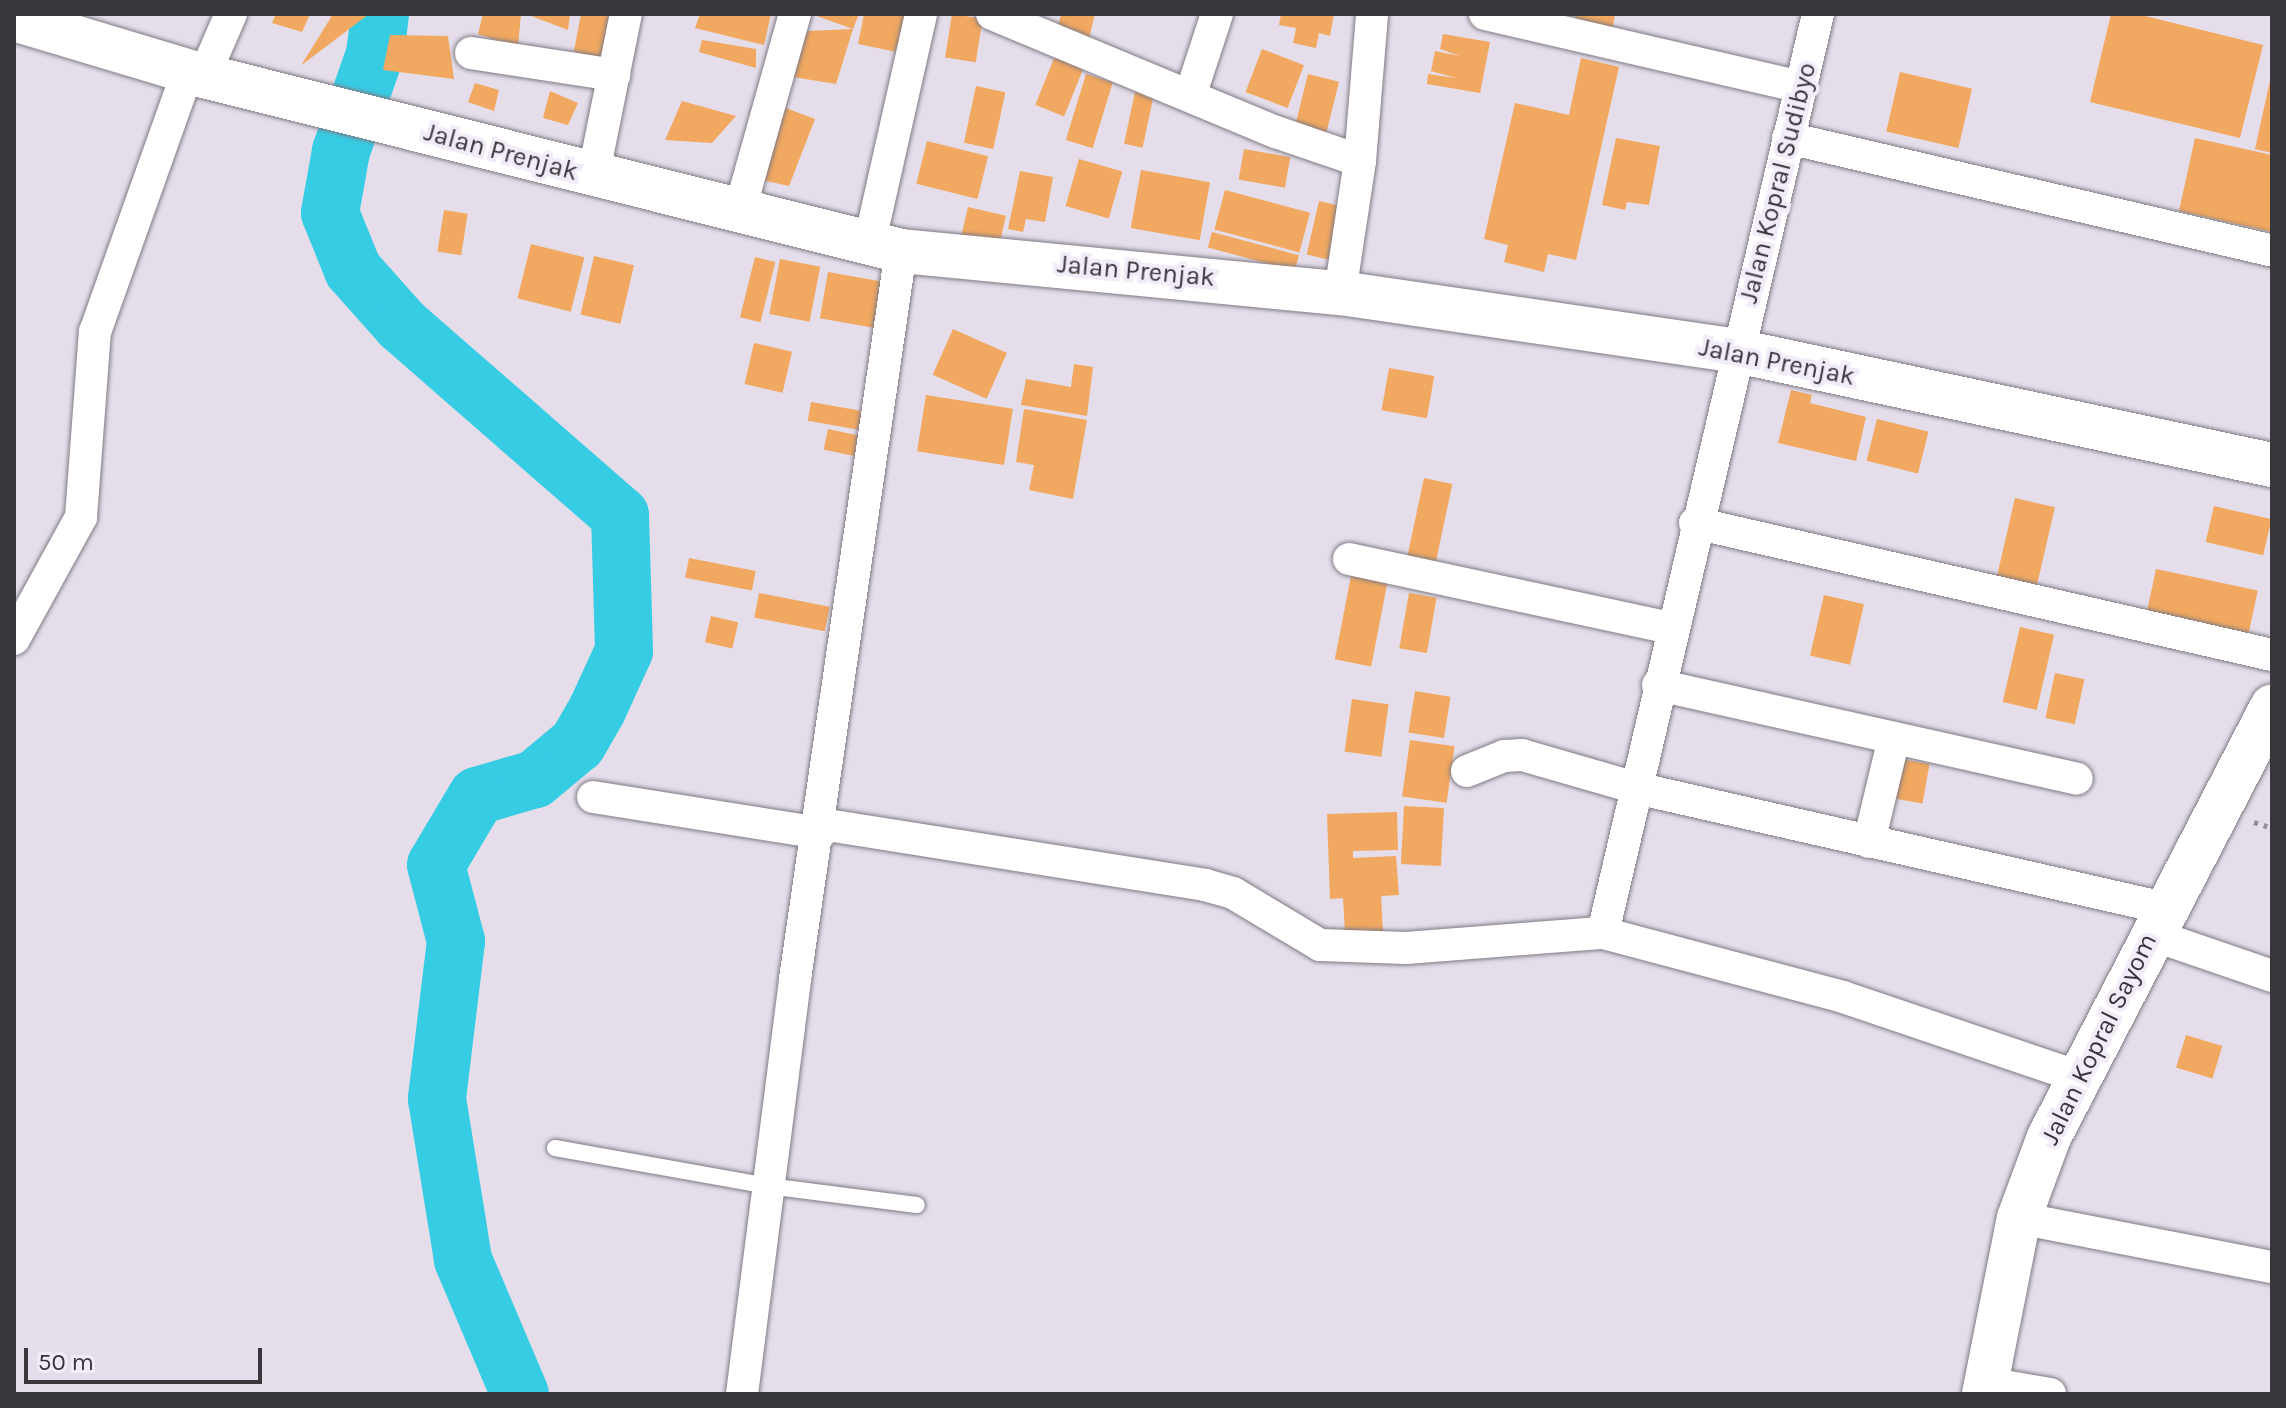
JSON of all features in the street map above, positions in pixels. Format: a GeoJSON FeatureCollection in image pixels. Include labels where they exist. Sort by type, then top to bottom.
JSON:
{"type":"FeatureCollection","features":[{"type":"Feature","properties":{"kind":"street"},"geometry":{"type":"LineString","coordinates":[[14,639],[81,517],[95,332],[196,74],[231,14]]}},
{"type":"Feature","properties":{"kind":"street"},"geometry":{"type":"LineString","coordinates":[[593,177],[626,14]]}},
{"type":"Feature","properties":{"kind":"street"},"geometry":{"type":"LineString","coordinates":[[739,213],[795,14]]}},
{"type":"Feature","properties":{"kind":"street"},"geometry":{"type":"LineString","coordinates":[[742,1394],[768,1186],[821,828],[885,248],[921,14]]}},
{"type":"Feature","properties":{"kind":"street"},"geometry":{"type":"LineString","coordinates":[[992,14],[1191,93],[1276,132],[1360,161]]}},
{"type":"Feature","properties":{"kind":"street"},"geometry":{"type":"LineString","coordinates":[[1191,93],[1217,14]]}},
{"type":"Feature","properties":{"kind":"street"},"geometry":{"type":"LineString","coordinates":[[1340,293],[1360,161],[1372,14]]}},
{"type":"Feature","properties":{"kind":"street"},"geometry":{"type":"LineString","coordinates":[[1485,14],[1801,87]]}},
{"type":"Feature","properties":{"kind":"street","name":"Jalan Kopral Sudibyo"},"geometry":{"type":"LineString","coordinates":[[1603,933],[1695,523],[1818,14]]}},
{"type":"Feature","properties":{"kind":"street","name":"Jalan Prenjak"},"geometry":{"type":"LineString","coordinates":[[37,20],[196,74],[593,177],[885,248],[1340,293],[1737,351],[2272,465]]}},
{"type":"Feature","properties":{"kind":"street"},"geometry":{"type":"LineString","coordinates":[[471,53],[614,75]]}},
{"type":"Feature","properties":{"kind":"street"},"geometry":{"type":"LineString","coordinates":[[1788,138],[2272,251]]}},
{"type":"Feature","properties":{"kind":"street"},"geometry":{"type":"LineString","coordinates":[[1695,523],[2272,655]]}},
{"type":"Feature","properties":{"kind":"street"},"geometry":{"type":"LineString","coordinates":[[1349,559],[1672,628]]}},
{"type":"Feature","properties":{"kind":"street"},"geometry":{"type":"LineString","coordinates":[[1658,685],[2077,779]]}},
{"type":"Feature","properties":{"kind":"street","name":"Jalan Kopral Sayom"},"geometry":{"type":"LineString","coordinates":[[1985,1388],[2019,1218],[2077,1076],[2272,706]]}},
{"type":"Feature","properties":{"kind":"street"},"geometry":{"type":"LineString","coordinates":[[1869,842],[1894,738]]}},
{"type":"Feature","properties":{"kind":"street"},"geometry":{"type":"LineString","coordinates":[[1467,771],[1504,756],[1522,755],[1636,788],[1869,842],[2157,921],[2272,976]]}},
{"type":"Feature","properties":{"kind":"street"},"geometry":{"type":"LineString","coordinates":[[593,797],[1205,885],[1233,893],[1320,945],[1406,948],[1603,933],[1843,997],[2077,1076]]}},
{"type":"Feature","properties":{"kind":"street"},"geometry":{"type":"LineString","coordinates":[[2019,1218],[2272,1267]]}},
{"type":"Feature","properties":{"kind":"street"},"geometry":{"type":"LineString","coordinates":[[1985,1388],[2050,1394]]}},
{"type":"Feature","properties":{"kind":"lane"},"geometry":{"type":"LineString","coordinates":[[555,1148],[768,1186],[917,1205]]}},
{"type":"Feature","properties":{"kind":"building"},"geometry":{"type":"Polygon","coordinates":[[[276,14],[310,14],[302,32],[272,23],[276,14]]]}},
{"type":"Feature","properties":{"kind":"building"},"geometry":{"type":"Polygon","coordinates":[[[333,14],[369,14],[302,64],[333,14]]]}},
{"type":"Feature","properties":{"kind":"building"},"geometry":{"type":"Polygon","coordinates":[[[483,14],[521,14],[518,47],[478,34],[483,14]]]}},
{"type":"Feature","properties":{"kind":"building"},"geometry":{"type":"Polygon","coordinates":[[[526,14],[570,14],[568,30],[526,14]]]}},
{"type":"Feature","properties":{"kind":"building"},"geometry":{"type":"Polygon","coordinates":[[[581,14],[614,14],[606,63],[574,51],[581,14]]]}},
{"type":"Feature","properties":{"kind":"building"},"geometry":{"type":"Polygon","coordinates":[[[700,14],[771,14],[764,45],[695,28],[700,14]]]}},
{"type":"Feature","properties":{"kind":"building"},"geometry":{"type":"Polygon","coordinates":[[[811,14],[859,14],[853,29],[811,14]]]}},
{"type":"Feature","properties":{"kind":"building"},"geometry":{"type":"Polygon","coordinates":[[[864,14],[905,14],[897,52],[858,44],[864,14]]]}},
{"type":"Feature","properties":{"kind":"building"},"geometry":{"type":"Polygon","coordinates":[[[952,14],[983,19],[976,62],[945,57],[952,14]]]}},
{"type":"Feature","properties":{"kind":"building"},"geometry":{"type":"Polygon","coordinates":[[[1061,14],[1095,14],[1088,42],[1056,34],[1061,14]]]}},
{"type":"Feature","properties":{"kind":"building"},"geometry":{"type":"Polygon","coordinates":[[[1281,14],[1334,14],[1330,36],[1319,33],[1316,48],[1293,43],[1296,28],[1279,25],[1281,14]]]}},
{"type":"Feature","properties":{"kind":"building"},"geometry":{"type":"Polygon","coordinates":[[[1576,14],[1615,14],[1612,31],[1574,22],[1576,14]]]}},
{"type":"Feature","properties":{"kind":"building"},"geometry":{"type":"Polygon","coordinates":[[[2111,14],[2137,14],[2263,45],[2240,138],[2090,102],[2111,14]]]}},
{"type":"Feature","properties":{"kind":"building"},"geometry":{"type":"Polygon","coordinates":[[[853,29],[836,84],[793,77],[807,31],[853,29]]]}},
{"type":"Feature","properties":{"kind":"building"},"geometry":{"type":"Polygon","coordinates":[[[1443,34],[1490,42],[1480,93],[1427,84],[1428,74],[1456,78],[1431,71],[1435,51],[1460,56],[1440,49],[1443,34]]]}},
{"type":"Feature","properties":{"kind":"building"},"geometry":{"type":"Polygon","coordinates":[[[390,35],[448,36],[454,79],[383,70],[390,35]]]}},
{"type":"Feature","properties":{"kind":"building"},"geometry":{"type":"Polygon","coordinates":[[[702,40],[756,49],[756,68],[699,52],[702,40]]]}},
{"type":"Feature","properties":{"kind":"building"},"geometry":{"type":"Polygon","coordinates":[[[1262,49],[1304,65],[1288,108],[1246,92],[1262,49]]]}},
{"type":"Feature","properties":{"kind":"building"},"geometry":{"type":"Polygon","coordinates":[[[1057,51],[1086,63],[1064,116],[1035,105],[1057,51]]]}},
{"type":"Feature","properties":{"kind":"building"},"geometry":{"type":"Polygon","coordinates":[[[1581,58],[1619,67],[1576,260],[1548,254],[1544,272],[1504,262],[1508,245],[1484,239],[1515,103],[1569,115],[1581,58]]]}},
{"type":"Feature","properties":{"kind":"building"},"geometry":{"type":"Polygon","coordinates":[[[1900,72],[1972,89],[1958,148],[1886,131],[1900,72]]]}},
{"type":"Feature","properties":{"kind":"building"},"geometry":{"type":"Polygon","coordinates":[[[1086,74],[1113,82],[1093,148],[1066,140],[1086,74]]]}},
{"type":"Feature","properties":{"kind":"building"},"geometry":{"type":"Polygon","coordinates":[[[1308,74],[1339,82],[1326,133],[1295,125],[1308,74]]]}},
{"type":"Feature","properties":{"kind":"building"},"geometry":{"type":"Polygon","coordinates":[[[2272,76],[2272,153],[2255,149],[2272,76]]]}},
{"type":"Feature","properties":{"kind":"building"},"geometry":{"type":"Polygon","coordinates":[[[475,83],[499,90],[494,111],[468,102],[475,83]]]}},
{"type":"Feature","properties":{"kind":"building"},"geometry":{"type":"Polygon","coordinates":[[[976,86],[1005,92],[993,149],[964,143],[976,86]]]}},
{"type":"Feature","properties":{"kind":"building"},"geometry":{"type":"Polygon","coordinates":[[[550,91],[578,103],[568,125],[543,118],[550,91]]]}},
{"type":"Feature","properties":{"kind":"building"},"geometry":{"type":"Polygon","coordinates":[[[1135,92],[1154,96],[1143,148],[1124,144],[1135,92]]]}},
{"type":"Feature","properties":{"kind":"building"},"geometry":{"type":"Polygon","coordinates":[[[682,101],[736,116],[712,143],[665,140],[682,101]]]}},
{"type":"Feature","properties":{"kind":"building"},"geometry":{"type":"Polygon","coordinates":[[[783,107],[815,119],[789,186],[762,180],[783,107]]]}},
{"type":"Feature","properties":{"kind":"building"},"geometry":{"type":"Polygon","coordinates":[[[1616,138],[1660,146],[1649,205],[1627,202],[1625,210],[1602,205],[1616,138]]]}},
{"type":"Feature","properties":{"kind":"building"},"geometry":{"type":"Polygon","coordinates":[[[2195,138],[2272,155],[2272,232],[2179,211],[2195,138]]]}},
{"type":"Feature","properties":{"kind":"building"},"geometry":{"type":"Polygon","coordinates":[[[927,141],[988,156],[977,199],[916,184],[927,141]]]}},
{"type":"Feature","properties":{"kind":"building"},"geometry":{"type":"Polygon","coordinates":[[[1244,149],[1290,157],[1285,188],[1239,180],[1244,149]]]}},
{"type":"Feature","properties":{"kind":"building"},"geometry":{"type":"Polygon","coordinates":[[[1079,159],[1122,171],[1109,219],[1065,206],[1079,159]]]}},
{"type":"Feature","properties":{"kind":"building"},"geometry":{"type":"Polygon","coordinates":[[[1141,170],[1210,182],[1200,240],[1131,228],[1141,170]]]}},
{"type":"Feature","properties":{"kind":"building"},"geometry":{"type":"Polygon","coordinates":[[[1020,171],[1053,177],[1045,222],[1026,219],[1023,232],[1008,229],[1020,171]]]}},
{"type":"Feature","properties":{"kind":"building"},"geometry":{"type":"Polygon","coordinates":[[[1225,190],[1310,213],[1299,252],[1214,230],[1225,190]]]}},
{"type":"Feature","properties":{"kind":"building"},"geometry":{"type":"Polygon","coordinates":[[[1319,201],[1350,208],[1338,262],[1307,255],[1319,201]]]}},
{"type":"Feature","properties":{"kind":"building"},"geometry":{"type":"Polygon","coordinates":[[[968,207],[1006,216],[997,253],[959,244],[968,207]]]}},
{"type":"Feature","properties":{"kind":"building"},"geometry":{"type":"Polygon","coordinates":[[[444,210],[468,214],[461,255],[437,251],[444,210]]]}},
{"type":"Feature","properties":{"kind":"building"},"geometry":{"type":"Polygon","coordinates":[[[1212,232],[1299,255],[1295,271],[1208,247],[1212,232]]]}},
{"type":"Feature","properties":{"kind":"building"},"geometry":{"type":"Polygon","coordinates":[[[531,244],[584,257],[571,312],[517,298],[531,244]]]}},
{"type":"Feature","properties":{"kind":"building"},"geometry":{"type":"Polygon","coordinates":[[[594,256],[634,265],[620,324],[581,314],[594,256]]]}},
{"type":"Feature","properties":{"kind":"building"},"geometry":{"type":"Polygon","coordinates":[[[755,257],[775,262],[760,322],[740,317],[755,257]]]}},
{"type":"Feature","properties":{"kind":"building"},"geometry":{"type":"Polygon","coordinates":[[[780,259],[820,267],[810,322],[769,314],[780,259]]]}},
{"type":"Feature","properties":{"kind":"building"},"geometry":{"type":"Polygon","coordinates":[[[828,272],[893,283],[885,330],[820,318],[828,272]]]}},
{"type":"Feature","properties":{"kind":"building"},"geometry":{"type":"Polygon","coordinates":[[[953,329],[1007,353],[987,399],[933,375],[953,329]]]}},
{"type":"Feature","properties":{"kind":"building"},"geometry":{"type":"Polygon","coordinates":[[[754,343],[792,352],[783,393],[745,384],[754,343]]]}},
{"type":"Feature","properties":{"kind":"building"},"geometry":{"type":"Polygon","coordinates":[[[1074,364],[1093,367],[1087,416],[1021,405],[1026,379],[1071,387],[1074,364]]]}},
{"type":"Feature","properties":{"kind":"building"},"geometry":{"type":"Polygon","coordinates":[[[1389,368],[1434,376],[1427,418],[1382,410],[1389,368]]]}},
{"type":"Feature","properties":{"kind":"building"},"geometry":{"type":"Polygon","coordinates":[[[1791,390],[1812,395],[1810,403],[1866,417],[1856,461],[1778,443],[1791,390]]]}},
{"type":"Feature","properties":{"kind":"building"},"geometry":{"type":"Polygon","coordinates":[[[926,395],[1013,409],[1004,465],[917,451],[926,395]]]}},
{"type":"Feature","properties":{"kind":"building"},"geometry":{"type":"Polygon","coordinates":[[[811,402],[875,413],[872,432],[808,421],[811,402]]]}},
{"type":"Feature","properties":{"kind":"building"},"geometry":{"type":"Polygon","coordinates":[[[1024,409],[1087,420],[1073,499],[1029,490],[1034,465],[1016,462],[1024,409]]]}},
{"type":"Feature","properties":{"kind":"building"},"geometry":{"type":"Polygon","coordinates":[[[1877,419],[1928,432],[1918,474],[1867,461],[1877,419]]]}},
{"type":"Feature","properties":{"kind":"building"},"geometry":{"type":"Polygon","coordinates":[[[828,429],[871,438],[867,459],[824,450],[828,429]]]}},
{"type":"Feature","properties":{"kind":"building"},"geometry":{"type":"Polygon","coordinates":[[[1424,478],[1452,484],[1435,564],[1407,558],[1424,478]]]}},
{"type":"Feature","properties":{"kind":"building"},"geometry":{"type":"Polygon","coordinates":[[[2015,498],[2055,507],[2037,587],[1997,578],[2015,498]]]}},
{"type":"Feature","properties":{"kind":"building"},"geometry":{"type":"Polygon","coordinates":[[[2214,506],[2271,519],[2263,555],[2206,542],[2214,506]]]}},
{"type":"Feature","properties":{"kind":"building"},"geometry":{"type":"Polygon","coordinates":[[[689,558],[756,571],[752,591],[685,578],[689,558]]]}},
{"type":"Feature","properties":{"kind":"building"},"geometry":{"type":"Polygon","coordinates":[[[2156,569],[2258,591],[2247,642],[2145,621],[2156,569]]]}},
{"type":"Feature","properties":{"kind":"building"},"geometry":{"type":"Polygon","coordinates":[[[1352,571],[1388,578],[1371,666],[1335,659],[1352,571]]]}},
{"type":"Feature","properties":{"kind":"building"},"geometry":{"type":"Polygon","coordinates":[[[759,593],[830,607],[825,631],[754,618],[759,593]]]}},
{"type":"Feature","properties":{"kind":"building"},"geometry":{"type":"Polygon","coordinates":[[[1409,593],[1437,598],[1427,653],[1399,648],[1409,593]]]}},
{"type":"Feature","properties":{"kind":"building"},"geometry":{"type":"Polygon","coordinates":[[[1824,595],[1864,604],[1850,665],[1810,655],[1824,595]]]}},
{"type":"Feature","properties":{"kind":"building"},"geometry":{"type":"Polygon","coordinates":[[[711,616],[738,622],[732,649],[705,642],[711,616]]]}},
{"type":"Feature","properties":{"kind":"building"},"geometry":{"type":"Polygon","coordinates":[[[2020,627],[2054,635],[2037,710],[2003,702],[2020,627]]]}},
{"type":"Feature","properties":{"kind":"building"},"geometry":{"type":"Polygon","coordinates":[[[2055,673],[2084,679],[2075,724],[2045,718],[2055,673]]]}},
{"type":"Feature","properties":{"kind":"building"},"geometry":{"type":"Polygon","coordinates":[[[1415,691],[1451,697],[1444,738],[1408,732],[1415,691]]]}},
{"type":"Feature","properties":{"kind":"building"},"geometry":{"type":"Polygon","coordinates":[[[1352,699],[1389,704],[1381,757],[1345,751],[1352,699]]]}},
{"type":"Feature","properties":{"kind":"building"},"geometry":{"type":"Polygon","coordinates":[[[1410,740],[1455,746],[1447,803],[1402,796],[1410,740]]]}},
{"type":"Feature","properties":{"kind":"building"},"geometry":{"type":"Polygon","coordinates":[[[1895,758],[1929,764],[1923,803],[1888,797],[1895,758]]]}},
{"type":"Feature","properties":{"kind":"building"},"geometry":{"type":"Polygon","coordinates":[[[1404,806],[1444,808],[1441,866],[1401,864],[1404,806]]]}},
{"type":"Feature","properties":{"kind":"building"},"geometry":{"type":"Polygon","coordinates":[[[1397,812],[1398,850],[1353,851],[1353,858],[1396,856],[1399,895],[1381,896],[1383,931],[1345,933],[1343,898],[1330,899],[1327,814],[1397,812]]]}},
{"type":"Feature","properties":{"kind":"building"},"geometry":{"type":"Polygon","coordinates":[[[2186,1035],[2222,1046],[2212,1079],[2176,1068],[2186,1035]]]}},
{"type":"Feature","properties":{"kind":"waterway"},"geometry":{"type":"LineString","coordinates":[[380,14],[375,54],[341,151],[330,213],[353,270],[402,325],[620,515],[624,651],[597,710],[577,744],[535,779],[477,796],[436,865],[456,941],[437,1099],[463,1260],[520,1394]]}}]}
